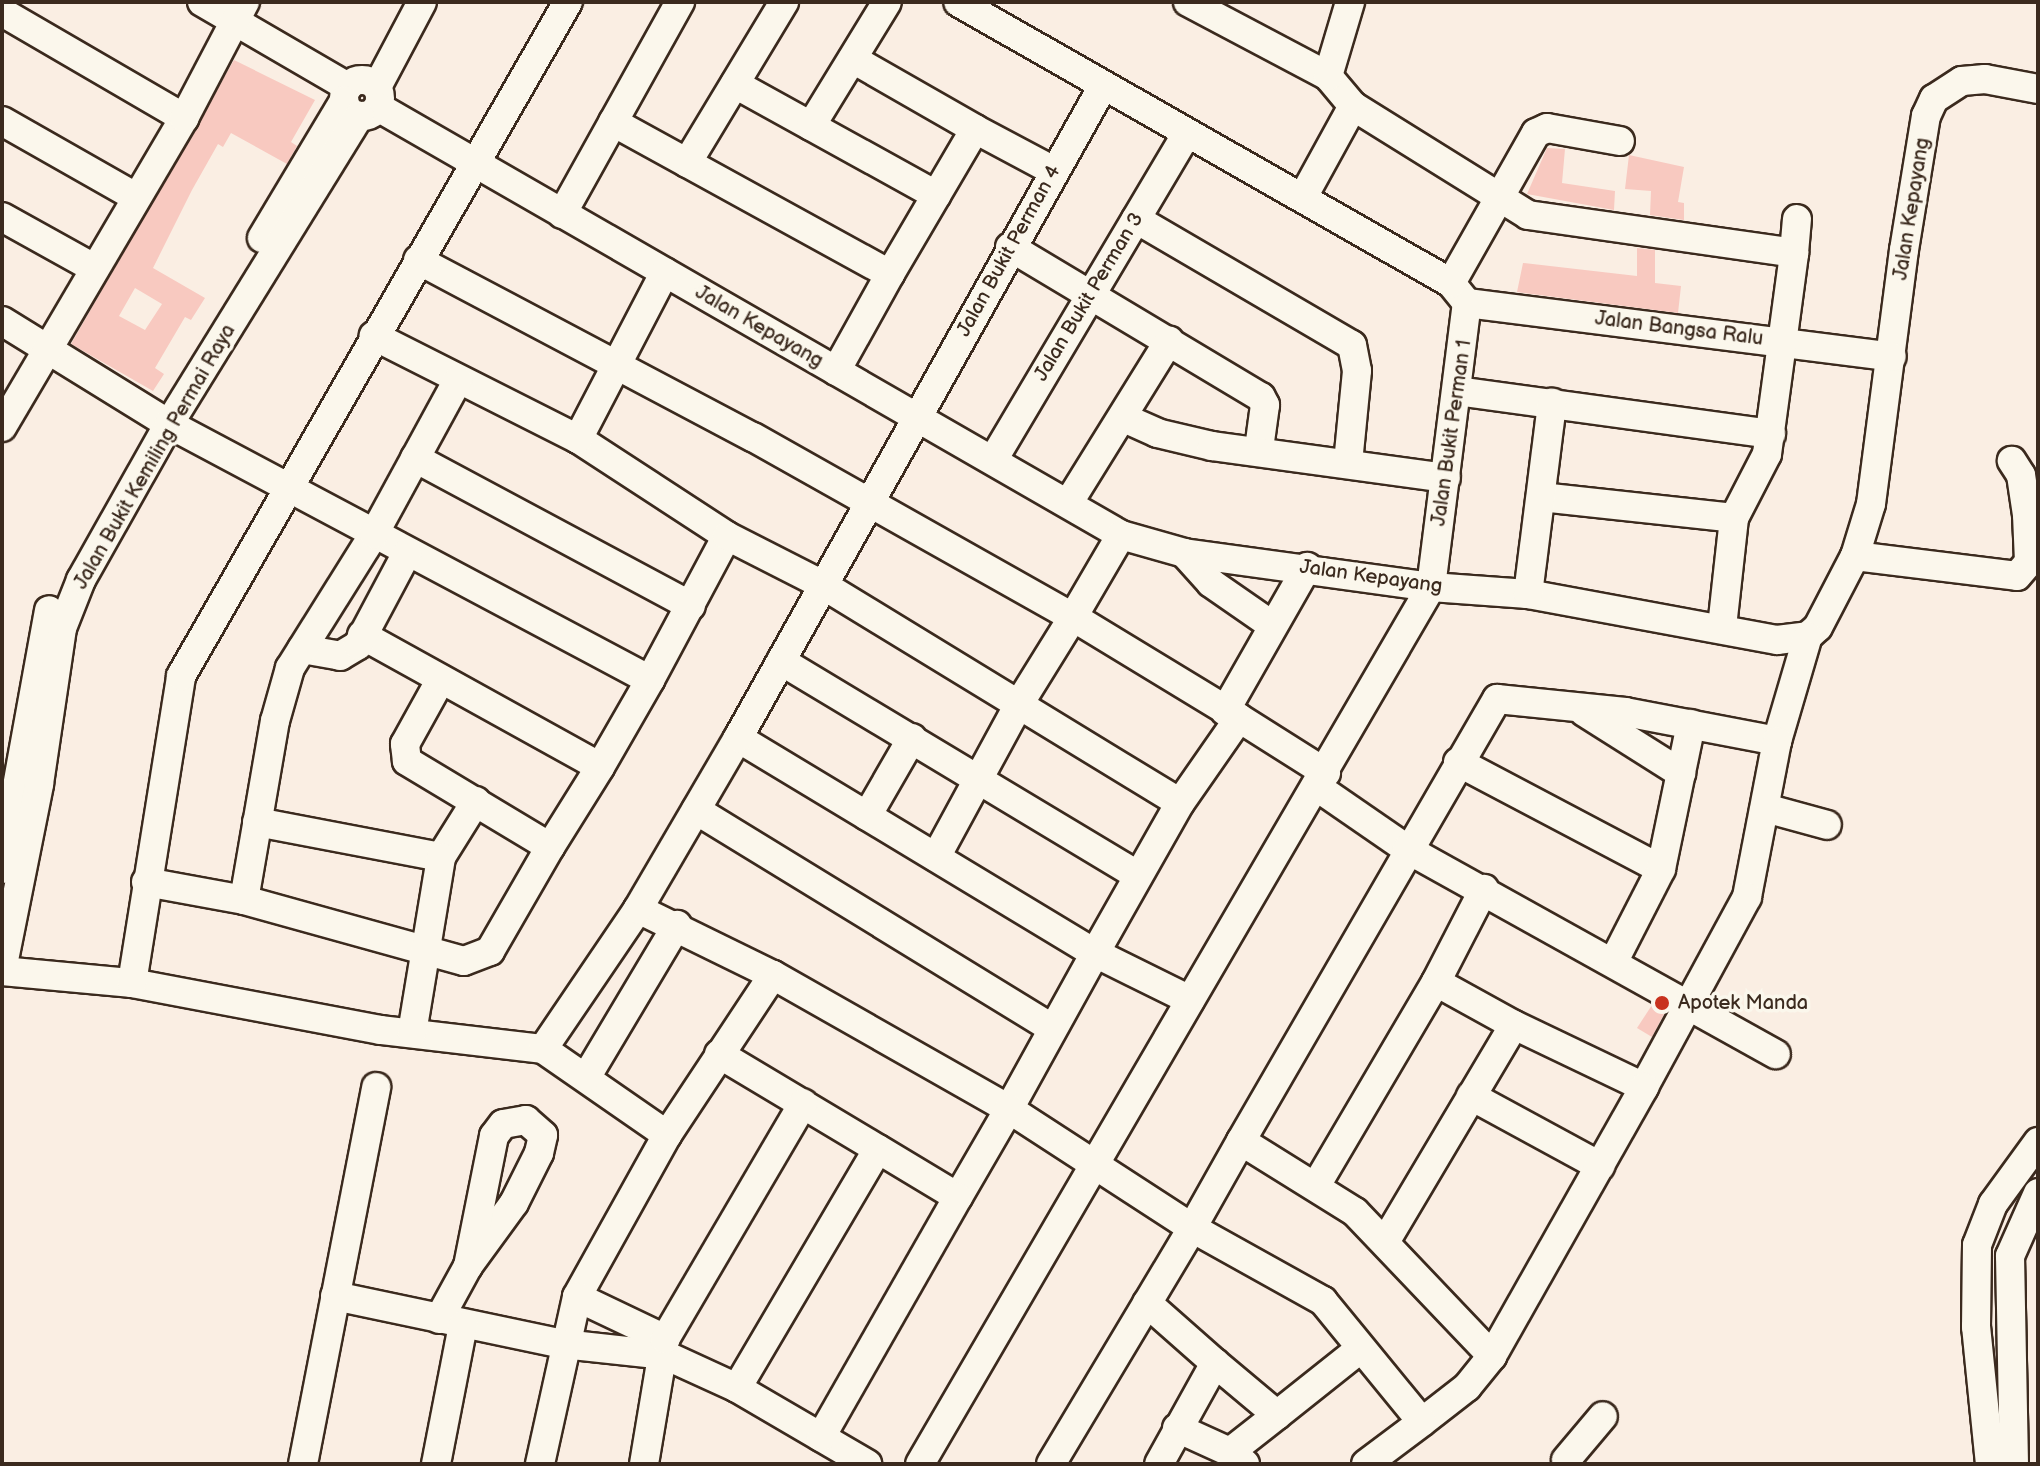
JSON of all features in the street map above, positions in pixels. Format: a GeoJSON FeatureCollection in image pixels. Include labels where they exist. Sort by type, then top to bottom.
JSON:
{"type":"FeatureCollection","features":[{"type":"Feature","properties":{"kind":"street","name":"Jalan Kepayang"},"geometry":{"type":"LineString","coordinates":[[202,2],[239,11],[361,96],[1069,502],[1121,535],[1184,553],[1307,567],[1431,587],[1528,594],[1722,627],[1777,640],[1808,636],[1855,556],[1871,504],[1926,116],[1934,99],[1962,81],[2038,89]]}},
{"type":"Feature","properties":{"kind":"street"},"geometry":{"type":"LineString","coordinates":[[361,96],[402,2]]}},
{"type":"Feature","properties":{"kind":"street"},"geometry":{"type":"LineString","coordinates":[[361,96],[422,2]]}},
{"type":"Feature","properties":{"kind":"street"},"geometry":{"type":"LineString","coordinates":[[132,983],[181,676],[568,2]]}},
{"type":"Feature","properties":{"kind":"street"},"geometry":{"type":"LineString","coordinates":[[562,214],[680,2]]}},
{"type":"Feature","properties":{"kind":"street"},"geometry":{"type":"LineString","coordinates":[[811,126],[887,2]]}},
{"type":"Feature","properties":{"kind":"street"},"geometry":{"type":"LineString","coordinates":[[958,2],[1186,135],[1303,197],[1459,293],[1499,198],[1536,133],[1547,128],[1620,141]]}},
{"type":"Feature","properties":{"kind":"street"},"geometry":{"type":"LineString","coordinates":[[1188,2],[1328,76],[1353,106],[1528,215],[1794,253]]}},
{"type":"Feature","properties":{"kind":"street"},"geometry":{"type":"LineString","coordinates":[[1328,76],[1350,2]]}},
{"type":"Feature","properties":{"kind":"street"},"geometry":{"type":"LineString","coordinates":[[687,163],[735,84],[771,6]]}},
{"type":"Feature","properties":{"kind":"street"},"geometry":{"type":"LineString","coordinates":[[2,427],[184,118],[239,11]]}},
{"type":"Feature","properties":{"kind":"street"},"geometry":{"type":"LineString","coordinates":[[2,12],[184,118]]}},
{"type":"Feature","properties":{"kind":"street"},"geometry":{"type":"LineString","coordinates":[[853,59],[1054,171]]}},
{"type":"Feature","properties":{"kind":"street"},"geometry":{"type":"LineString","coordinates":[[735,84],[936,195]]}},
{"type":"Feature","properties":{"kind":"street","name":"Jalan Bukit Perman 4"},"geometry":{"type":"LineString","coordinates":[[543,1049],[638,909],[738,738],[1010,247],[1103,86]]}},
{"type":"Feature","properties":{"kind":"street","name":"Jalan Bukit Kemiling Permai Raya"},"geometry":{"type":"LineString","coordinates":[[2,869],[43,626],[61,578],[361,96]]}},
{"type":"Feature","properties":{"kind":"street"},"geometry":{"type":"LineString","coordinates":[[1303,197],[1353,106]]}},
{"type":"Feature","properties":{"kind":"street"},"geometry":{"type":"LineString","coordinates":[[2,121],[136,197]]}},
{"type":"Feature","properties":{"kind":"street"},"geometry":{"type":"LineString","coordinates":[[613,122],[890,274]]}},
{"type":"Feature","properties":{"kind":"street"},"geometry":{"type":"LineString","coordinates":[[836,371],[975,129]]}},
{"type":"Feature","properties":{"kind":"street","name":"Jalan Bukit Perman 3"},"geometry":{"type":"LineString","coordinates":[[993,460],[1186,135]]}},
{"type":"Feature","properties":{"kind":"street"},"geometry":{"type":"LineString","coordinates":[[2,217],[94,268]]}},
{"type":"Feature","properties":{"kind":"street"},"geometry":{"type":"LineString","coordinates":[[1136,219],[1352,345],[1357,371],[1348,463]]}},
{"type":"Feature","properties":{"kind":"street"},"geometry":{"type":"LineString","coordinates":[[1722,627],[1734,518],[1767,454],[1771,434],[1797,219]]}},
{"type":"Feature","properties":{"kind":"street"},"geometry":{"type":"LineString","coordinates":[[1010,247],[1261,397],[1265,405],[1259,449]]}},
{"type":"Feature","properties":{"kind":"street"},"geometry":{"type":"LineString","coordinates":[[418,260],[870,502],[1073,617],[1232,714],[1407,849],[1614,961],[1776,1054]]}},
{"type":"Feature","properties":{"kind":"street"},"geometry":{"type":"LineString","coordinates":[[578,439],[665,272]]}},
{"type":"Feature","properties":{"kind":"street","name":"Jalan Bangsa Ralu"},"geometry":{"type":"LineString","coordinates":[[1459,293],[1892,357]]}},
{"type":"Feature","properties":{"kind":"street","name":"Jalan Bukit Perman 1"},"geometry":{"type":"LineString","coordinates":[[1431,587],[1457,391],[1459,293]]}},
{"type":"Feature","properties":{"kind":"street"},"geometry":{"type":"LineString","coordinates":[[2,321],[161,419],[650,680]]}},
{"type":"Feature","properties":{"kind":"street"},"geometry":{"type":"LineString","coordinates":[[374,336],[578,439],[727,536],[823,585],[1180,803]]}},
{"type":"Feature","properties":{"kind":"street"},"geometry":{"type":"LineString","coordinates":[[1069,502],[1124,418],[1169,341]]}},
{"type":"Feature","properties":{"kind":"street"},"geometry":{"type":"LineString","coordinates":[[244,900],[275,721],[290,668],[374,534],[458,380]]}},
{"type":"Feature","properties":{"kind":"street"},"geometry":{"type":"LineString","coordinates":[[1457,391],[1771,434]]}},
{"type":"Feature","properties":{"kind":"street"},"geometry":{"type":"LineString","coordinates":[[1528,594],[1552,403]]}},
{"type":"Feature","properties":{"kind":"street"},"geometry":{"type":"LineString","coordinates":[[1124,418],[1157,433],[1212,446],[1259,449],[1446,478]]}},
{"type":"Feature","properties":{"kind":"street","name":"Jalan Bukit Kemiling Permai Raya"},"geometry":{"type":"LineString","coordinates":[[2,970],[39,784],[62,628],[81,580],[161,419]]}},
{"type":"Feature","properties":{"kind":"street"},"geometry":{"type":"LineString","coordinates":[[415,458],[691,606]]}},
{"type":"Feature","properties":{"kind":"street"},"geometry":{"type":"LineString","coordinates":[[1855,556],[2017,576],[2029,562],[2027,515],[2021,475],[2012,461]]}},
{"type":"Feature","properties":{"kind":"street"},"geometry":{"type":"LineString","coordinates":[[1541,497],[1734,518]]}},
{"type":"Feature","properties":{"kind":"street"},"geometry":{"type":"LineString","coordinates":[[936,857],[1019,704],[1121,535]]}},
{"type":"Feature","properties":{"kind":"street"},"geometry":{"type":"LineString","coordinates":[[146,882],[244,900],[464,961],[490,951],[650,680],[727,536]]}},
{"type":"Feature","properties":{"kind":"street"},"geometry":{"type":"LineString","coordinates":[[302,649],[340,656],[362,635],[407,553]]}},
{"type":"Feature","properties":{"kind":"street"},"geometry":{"type":"LineString","coordinates":[[1184,553],[1211,583],[1273,626]]}},
{"type":"Feature","properties":{"kind":"street"},"geometry":{"type":"LineString","coordinates":[[821,1437],[1009,1109],[1050,1027],[1232,714],[1273,626],[1307,567]]}},
{"type":"Feature","properties":{"kind":"street"},"geometry":{"type":"LineString","coordinates":[[920,1464],[1431,587]]}},
{"type":"Feature","properties":{"kind":"street"},"geometry":{"type":"LineString","coordinates":[[362,635],[600,767]]}},
{"type":"Feature","properties":{"kind":"street"},"geometry":{"type":"LineString","coordinates":[[1366,1464],[1467,1387],[1492,1356],[1690,1004],[1747,897],[1777,741],[1808,636]]}},
{"type":"Feature","properties":{"kind":"street"},"geometry":{"type":"LineString","coordinates":[[781,661],[1137,875]]}},
{"type":"Feature","properties":{"kind":"street"},"geometry":{"type":"LineString","coordinates":[[441,679],[405,744],[404,755],[550,847]]}},
{"type":"Feature","properties":{"kind":"street"},"geometry":{"type":"LineString","coordinates":[[1051,1464],[1192,1228],[1407,849],[1497,699],[1691,724],[1777,741]]}},
{"type":"Feature","properties":{"kind":"street"},"geometry":{"type":"LineString","coordinates":[[1576,707],[1681,773]]}},
{"type":"Feature","properties":{"kind":"street"},"geometry":{"type":"LineString","coordinates":[[1614,961],[1661,869],[1691,724]]}},
{"type":"Feature","properties":{"kind":"street"},"geometry":{"type":"LineString","coordinates":[[738,738],[1095,953],[1190,1000]]}},
{"type":"Feature","properties":{"kind":"street"},"geometry":{"type":"LineString","coordinates":[[867,816],[912,738]]}},
{"type":"Feature","properties":{"kind":"street"},"geometry":{"type":"LineString","coordinates":[[1458,762],[1661,869]]}},
{"type":"Feature","properties":{"kind":"street"},"geometry":{"type":"LineString","coordinates":[[412,1033],[441,857],[476,801]]}},
{"type":"Feature","properties":{"kind":"street"},"geometry":{"type":"LineString","coordinates":[[1765,808],[1827,825]]}},
{"type":"Feature","properties":{"kind":"street"},"geometry":{"type":"LineString","coordinates":[[696,810],[1050,1027]]}},
{"type":"Feature","properties":{"kind":"street"},"geometry":{"type":"LineString","coordinates":[[257,822],[441,857]]}},
{"type":"Feature","properties":{"kind":"street"},"geometry":{"type":"LineString","coordinates":[[1317,1184],[1436,982],[1484,889]]}},
{"type":"Feature","properties":{"kind":"street"},"geometry":{"type":"LineString","coordinates":[[638,909],[677,925],[773,975],[1009,1109],[1192,1228],[1323,1301],[1422,1422]]}},
{"type":"Feature","properties":{"kind":"street"},"geometry":{"type":"LineString","coordinates":[[587,1076],[677,925]]}},
{"type":"Feature","properties":{"kind":"street"},"geometry":{"type":"LineString","coordinates":[[2,970],[132,983],[412,1033],[543,1049],[587,1076],[667,1135]]}},
{"type":"Feature","properties":{"kind":"street"},"geometry":{"type":"LineString","coordinates":[[540,1464],[563,1344],[577,1297],[667,1135],[773,975]]}},
{"type":"Feature","properties":{"kind":"street"},"geometry":{"type":"LineString","coordinates":[[1436,982],[1514,1025],[1644,1087]]}},
{"type":"Feature","properties":{"kind":"street"},"geometry":{"type":"LineString","coordinates":[[1385,1242],[1514,1025]]}},
{"type":"Feature","properties":{"kind":"street"},"geometry":{"type":"LineString","coordinates":[[719,1054],[958,1197]]}},
{"type":"Feature","properties":{"kind":"street"},"geometry":{"type":"LineString","coordinates":[[303,1464],[376,1087]]}},
{"type":"Feature","properties":{"kind":"street"},"geometry":{"type":"LineString","coordinates":[[1471,1096],[1600,1166]]}},
{"type":"Feature","properties":{"kind":"street"},"geometry":{"type":"LineString","coordinates":[[644,1464],[665,1347],[803,1104]]}},
{"type":"Feature","properties":{"kind":"street"},"geometry":{"type":"LineString","coordinates":[[1241,1141],[1317,1184],[1355,1212],[1492,1356]]}},
{"type":"Feature","properties":{"kind":"street"},"geometry":{"type":"LineString","coordinates":[[1990,1464],[1976,1327],[1977,1245],[1993,1204],[2038,1142]]}},
{"type":"Feature","properties":{"kind":"street"},"geometry":{"type":"LineString","coordinates":[[737,1388],[878,1149]]}},
{"type":"Feature","properties":{"kind":"street"},"geometry":{"type":"LineString","coordinates":[[2014,1464],[2010,1256],[2038,1193]]}},
{"type":"Feature","properties":{"kind":"street"},"geometry":{"type":"LineString","coordinates":[[436,1464],[451,1322],[468,1266]]}},
{"type":"Feature","properties":{"kind":"street"},"geometry":{"type":"LineString","coordinates":[[335,1296],[563,1344],[665,1347]]}},
{"type":"Feature","properties":{"kind":"street"},"geometry":{"type":"LineString","coordinates":[[577,1297],[867,1464]]}},
{"type":"Feature","properties":{"kind":"street"},"geometry":{"type":"LineString","coordinates":[[1147,1303],[1277,1415]]}},
{"type":"Feature","properties":{"kind":"street"},"geometry":{"type":"LineString","coordinates":[[1177,1428],[1238,1458],[1277,1415],[1360,1349]]}},
{"type":"Feature","properties":{"kind":"street"},"geometry":{"type":"LineString","coordinates":[[1159,1464],[1215,1363]]}},
{"type":"Feature","properties":{"kind":"street"},"geometry":{"type":"LineString","coordinates":[[1567,1463],[1603,1416]]}},
{"type":"Feature","properties":{"kind":"building"},"geometry":{"type":"Polygon","coordinates":[[[234,60],[315,100],[291,142],[297,146],[287,164],[231,133],[223,147],[218,144],[192,190],[153,268],[205,298],[191,320],[185,317],[155,368],[164,374],[153,391],[71,344],[234,60]],[[135,288],[119,316],[145,330],[162,304],[135,288]]]}},
{"type":"Feature","properties":{"kind":"building"},"geometry":{"type":"Polygon","coordinates":[[[1547,148],[1565,149],[1562,183],[1615,191],[1614,210],[1527,194],[1547,148]]]}},
{"type":"Feature","properties":{"kind":"building"},"geometry":{"type":"Polygon","coordinates":[[[1629,155],[1684,167],[1678,202],[1684,203],[1684,220],[1650,215],[1651,191],[1625,189],[1629,155]]]}},
{"type":"Feature","properties":{"kind":"building"},"geometry":{"type":"Polygon","coordinates":[[[1637,248],[1655,250],[1655,283],[1681,286],[1678,313],[1517,292],[1523,263],[1637,276],[1637,248]]]}},
{"type":"Feature","properties":{"kind":"building"},"geometry":{"type":"Polygon","coordinates":[[[1652,1005],[1665,1012],[1652,1037],[1637,1028],[1652,1005]]]}},
{"type":"Feature","properties":{"kind":"place","name":"Apotek Manda"},"geometry":{"type":"Point","coordinates":[1662,1003]}}]}
